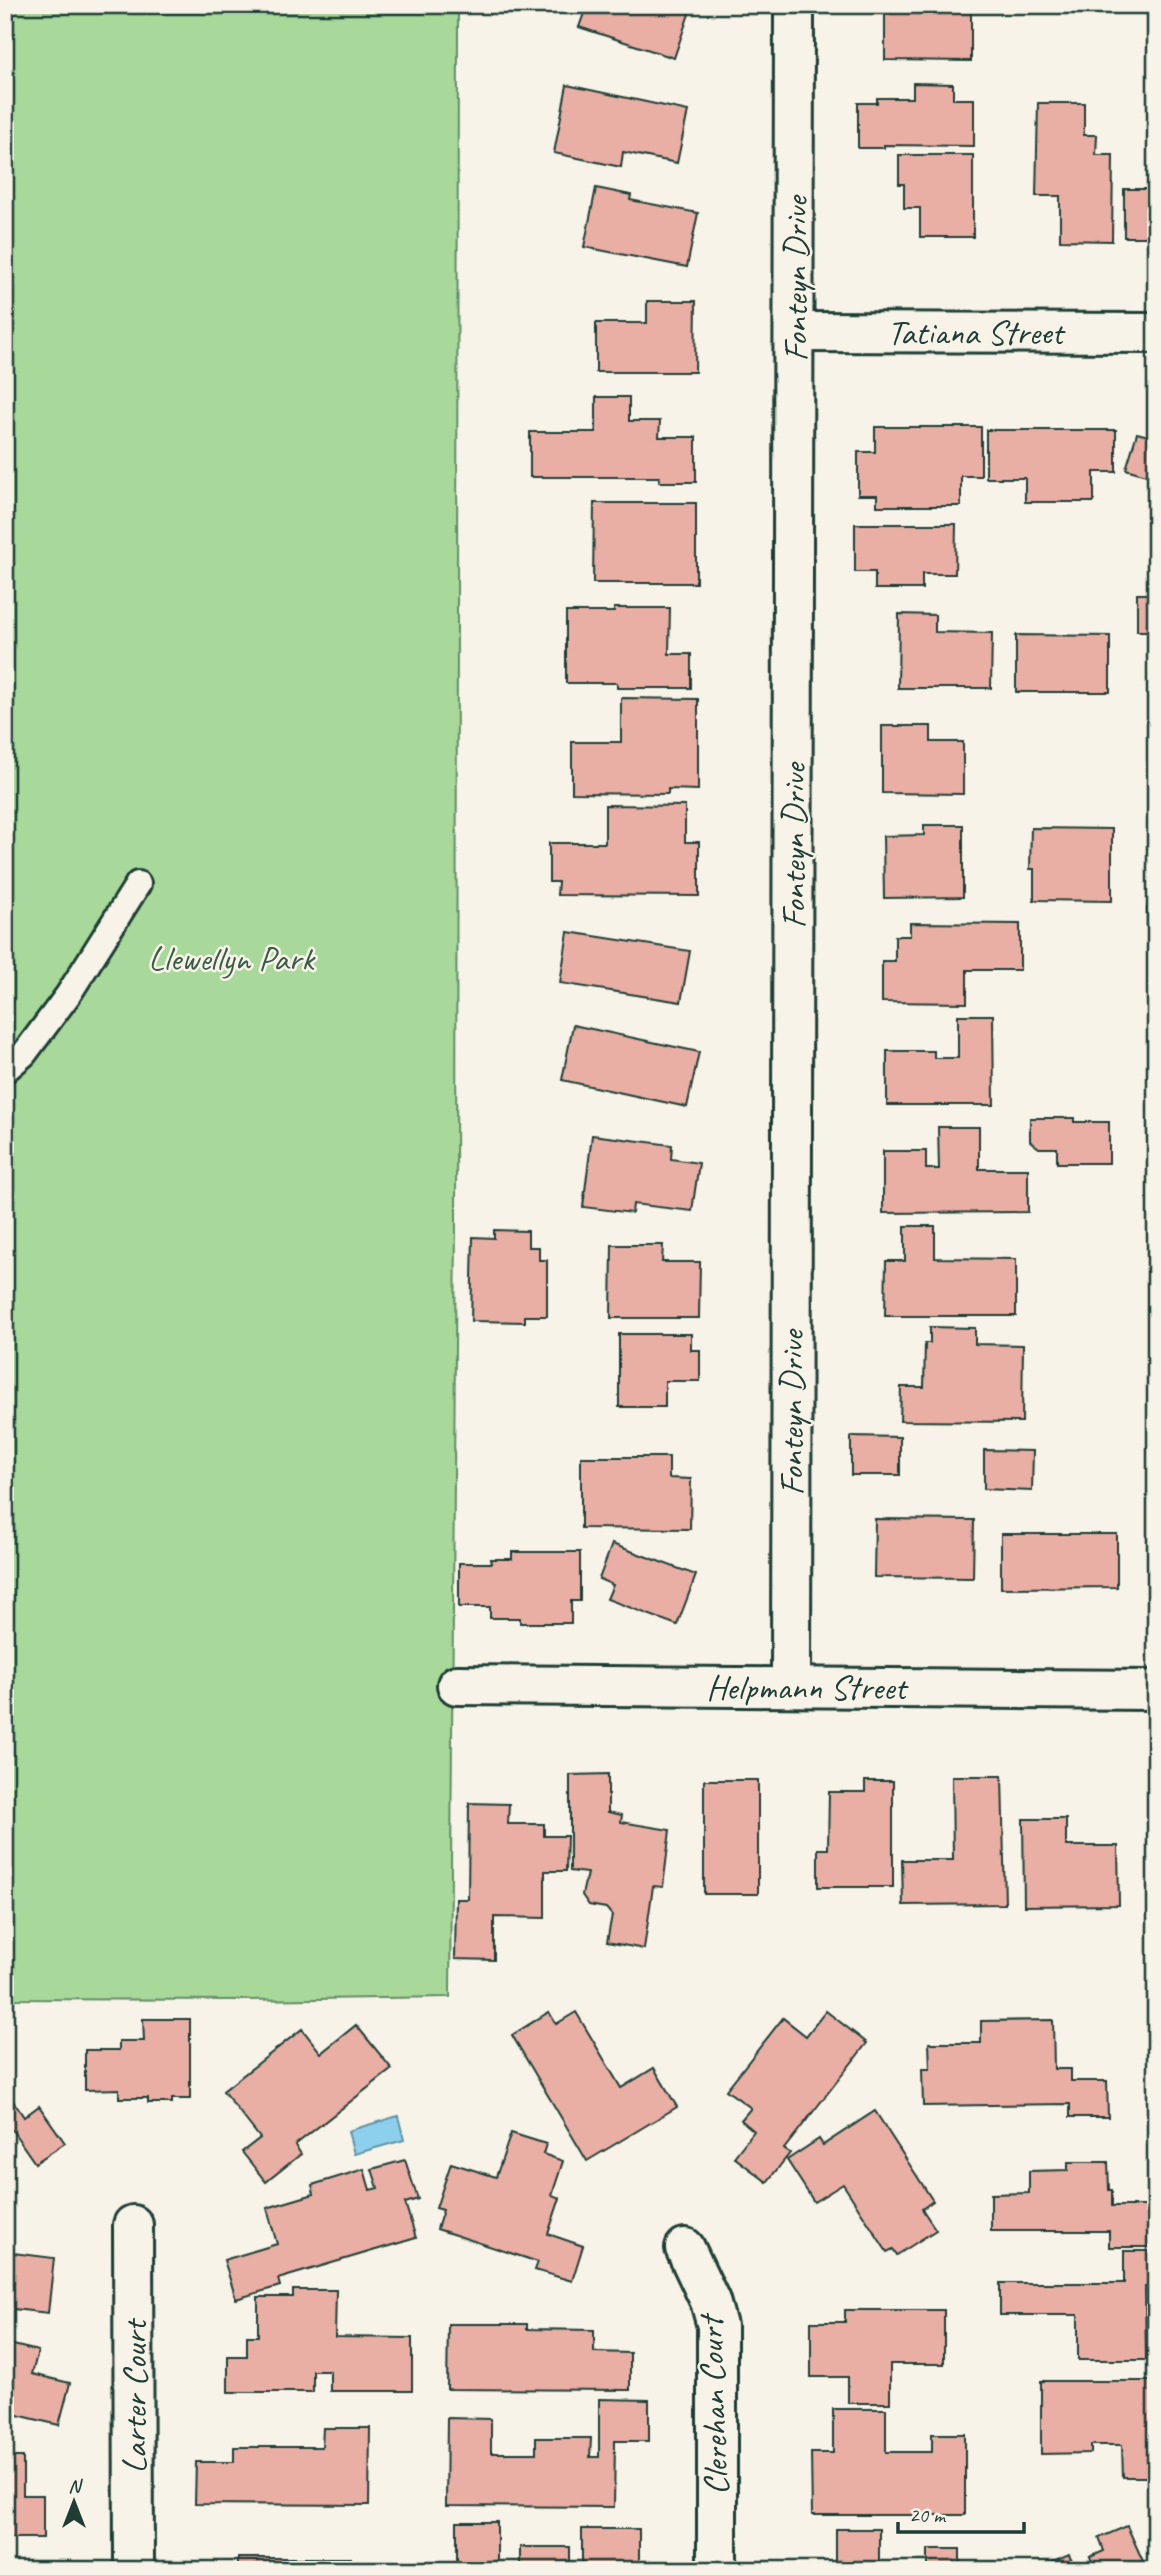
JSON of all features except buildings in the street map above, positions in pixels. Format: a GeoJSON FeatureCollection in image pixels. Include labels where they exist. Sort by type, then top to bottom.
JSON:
{"type":"FeatureCollection","features":[{"type":"Feature","properties":{"kind":"street","name":"Fonteyn Drive"},"geometry":{"type":"LineString","coordinates":[[791,1686],[794,5]]}},
{"type":"Feature","properties":{"kind":"street","name":"Tatiana Street"},"geometry":{"type":"LineString","coordinates":[[795,332],[1156,333]]}},
{"type":"Feature","properties":{"kind":"street","name":"Helpmann Street"},"geometry":{"type":"LineString","coordinates":[[457,1685],[1156,1690]]}},
{"type":"Feature","properties":{"kind":"street","name":"Larter Court"},"geometry":{"type":"LineString","coordinates":[[133,2225],[134,2570]]}},
{"type":"Feature","properties":{"kind":"street","name":"Clerehan Court"},"geometry":{"type":"LineString","coordinates":[[685,2248],[710,2301],[717,2326],[717,2570]]}},
{"type":"Feature","properties":{"kind":"lane"},"geometry":{"type":"LineString","coordinates":[[5,1070],[24,1054],[68,995],[138,884]]}},
{"type":"Feature","properties":{"kind":"green space","name":"Llewellyn Park"},"geometry":{"type":"Polygon","coordinates":[[[5,5],[458,5],[456,1220],[450,1997],[5,1999],[5,5]]]}},
{"type":"Feature","properties":{"kind":"water"},"geometry":{"type":"Polygon","coordinates":[[[398,2116],[404,2140],[354,2154],[348,2131],[398,2116]]]}}]}
